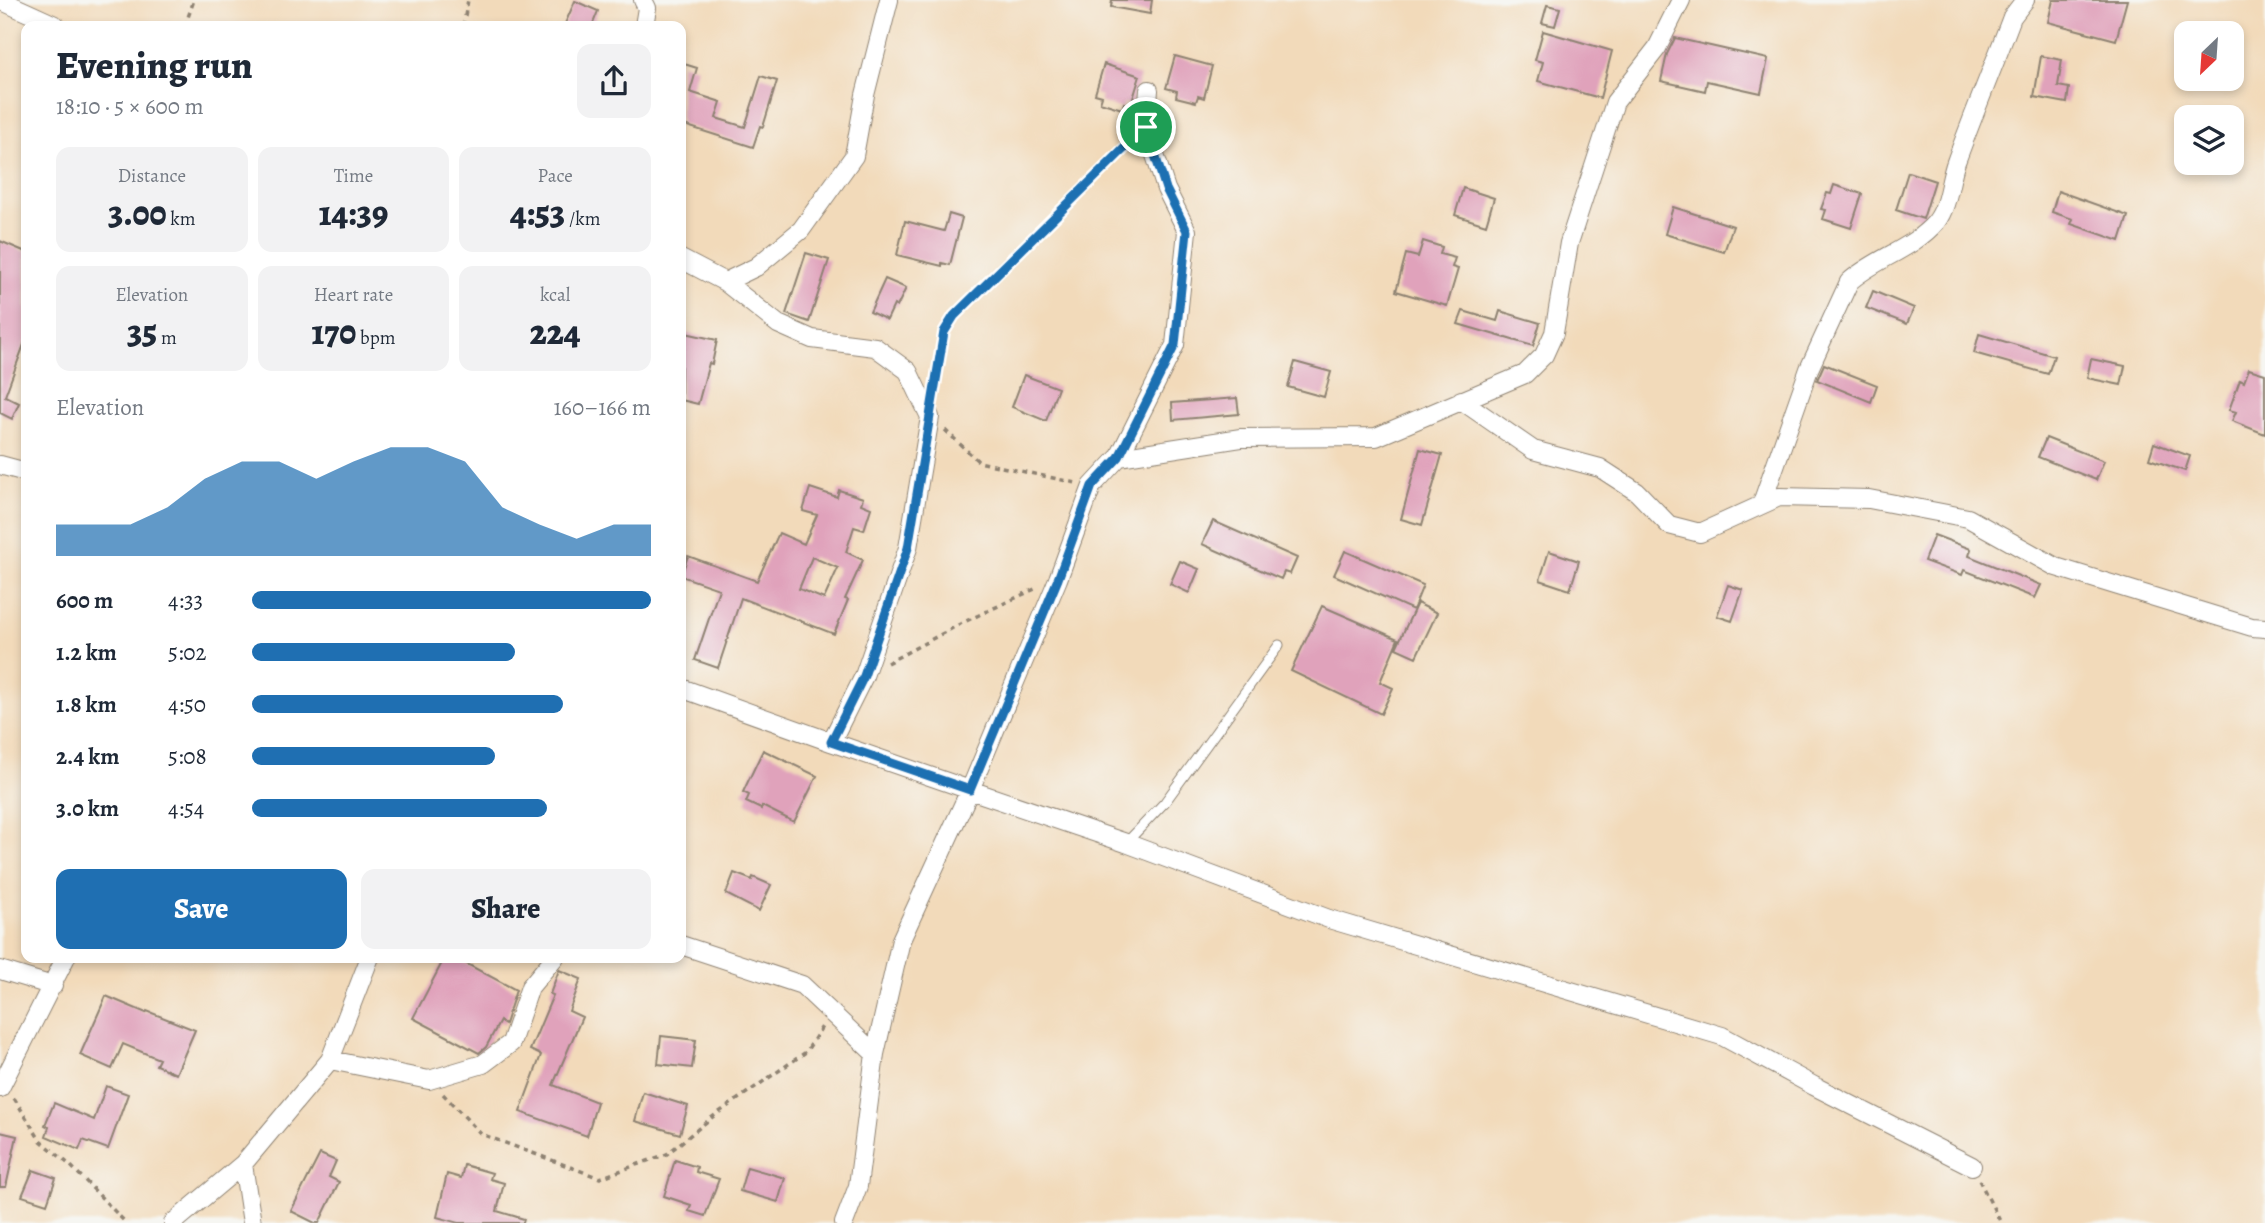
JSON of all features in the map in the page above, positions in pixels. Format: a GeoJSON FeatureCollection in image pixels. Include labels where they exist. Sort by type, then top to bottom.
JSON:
{"type":"FeatureCollection","features":[{"type":"Feature","properties":{"kind":"street"},"geometry":{"type":"LineString","coordinates":[[0,0],[46,21]]}},
{"type":"Feature","properties":{"kind":"street"},"geometry":{"type":"LineString","coordinates":[[643,0],[647,8],[645,21]]}},
{"type":"Feature","properties":{"kind":"street"},"geometry":{"type":"LineString","coordinates":[[725,282],[756,267],[801,230],[854,156],[865,95],[889,0]]}},
{"type":"Feature","properties":{"kind":"street"},"geometry":{"type":"LineString","coordinates":[[1119,457],[1241,438],[1376,437],[1525,373],[1544,355],[1554,333],[1569,243],[1615,102],[1657,48],[1681,0]]}},
{"type":"Feature","properties":{"kind":"street"},"geometry":{"type":"LineString","coordinates":[[1762,503],[1809,369],[1849,282],[1858,273],[1917,237],[1934,224],[1944,211],[1959,153],[2012,17],[2025,0]]}},
{"type":"Feature","properties":{"kind":"street"},"geometry":{"type":"LineString","coordinates":[[844,1223],[858,1186],[875,1054],[901,940],[970,790],[1058,579],[1092,486],[1119,457],[1175,345],[1187,231],[1166,189],[1146,127],[1149,90]]}},
{"type":"Feature","properties":{"kind":"street"},"geometry":{"type":"LineString","coordinates":[[686,262],[725,282],[778,324],[812,339],[875,347],[908,371],[930,416],[908,548],[864,676],[831,742]]}},
{"type":"Feature","properties":{"kind":"street"},"geometry":{"type":"LineString","coordinates":[[1461,400],[1533,450],[1600,468],[1637,492],[1669,525],[1700,533],[1779,497],[1870,499],[1968,518],[2056,567],[2252,627],[2265,628]]}},
{"type":"Feature","properties":{"kind":"street"},"geometry":{"type":"LineString","coordinates":[[0,464],[21,470]]}},
{"type":"Feature","properties":{"kind":"street"},"geometry":{"type":"LineString","coordinates":[[686,690],[1126,843],[1329,919],[1723,1035],[1814,1086],[1972,1166]]}},
{"type":"Feature","properties":{"kind":"street"},"geometry":{"type":"LineString","coordinates":[[686,947],[802,985],[875,1054]]}},
{"type":"Feature","properties":{"kind":"street"},"geometry":{"type":"LineString","coordinates":[[2,1084],[63,963]]}},
{"type":"Feature","properties":{"kind":"street"},"geometry":{"type":"LineString","coordinates":[[173,1223],[243,1164],[330,1060],[368,963]]}},
{"type":"Feature","properties":{"kind":"street"},"geometry":{"type":"LineString","coordinates":[[330,1060],[429,1080],[483,1064],[511,1043],[530,987],[550,963]]}},
{"type":"Feature","properties":{"kind":"street"},"geometry":{"type":"LineString","coordinates":[[0,970],[52,986]]}},
{"type":"Feature","properties":{"kind":"street"},"geometry":{"type":"LineString","coordinates":[[243,1164],[252,1223]]}},
{"type":"Feature","properties":{"kind":"lane"},"geometry":{"type":"LineString","coordinates":[[1126,843],[1165,803],[1279,645]]}},
{"type":"Feature","properties":{"kind":"path"},"geometry":{"type":"LineString","coordinates":[[187,21],[194,0]]}},
{"type":"Feature","properties":{"kind":"path"},"geometry":{"type":"LineString","coordinates":[[464,21],[468,0]]}},
{"type":"Feature","properties":{"kind":"path"},"geometry":{"type":"LineString","coordinates":[[1092,486],[979,462],[930,416],[944,332],[954,316],[1146,127]]}},
{"type":"Feature","properties":{"kind":"path"},"geometry":{"type":"LineString","coordinates":[[864,676],[964,622],[1058,579]]}},
{"type":"Feature","properties":{"kind":"path"},"geometry":{"type":"LineString","coordinates":[[429,1080],[481,1134],[600,1178],[667,1154],[715,1115],[806,1052],[831,1012]]}},
{"type":"Feature","properties":{"kind":"path"},"geometry":{"type":"LineString","coordinates":[[2,1084],[40,1140],[71,1166],[126,1223]]}},
{"type":"Feature","properties":{"kind":"path"},"geometry":{"type":"LineString","coordinates":[[1972,1166],[2001,1223]]}},
{"type":"Feature","properties":{"kind":"building"},"geometry":{"type":"Polygon","coordinates":[[[1112,0],[1152,0],[1150,14],[1111,7],[1112,0]]]}},
{"type":"Feature","properties":{"kind":"building"},"geometry":{"type":"Polygon","coordinates":[[[2053,0],[2127,0],[2116,40],[2048,22],[2053,0]]]}},
{"type":"Feature","properties":{"kind":"building"},"geometry":{"type":"Polygon","coordinates":[[[575,1],[598,11],[594,21],[566,21],[575,1]]]}},
{"type":"Feature","properties":{"kind":"building"},"geometry":{"type":"Polygon","coordinates":[[[1547,5],[1560,8],[1555,26],[1542,23],[1547,5]]]}},
{"type":"Feature","properties":{"kind":"building"},"geometry":{"type":"Polygon","coordinates":[[[1543,31],[1612,51],[1600,98],[1538,81],[1543,62],[1535,60],[1543,31]]]}},
{"type":"Feature","properties":{"kind":"building"},"geometry":{"type":"Polygon","coordinates":[[[1675,38],[1768,59],[1761,93],[1707,81],[1705,91],[1661,81],[1667,54],[1675,38]]]}},
{"type":"Feature","properties":{"kind":"building"},"geometry":{"type":"Polygon","coordinates":[[[1175,56],[1212,66],[1204,98],[1198,96],[1196,102],[1176,97],[1177,91],[1166,88],[1175,56]]]}},
{"type":"Feature","properties":{"kind":"building"},"geometry":{"type":"Polygon","coordinates":[[[2041,56],[2062,60],[2058,86],[2069,88],[2067,103],[2034,97],[2041,56]]]}},
{"type":"Feature","properties":{"kind":"building"},"geometry":{"type":"Polygon","coordinates":[[[1104,64],[1140,76],[1131,105],[1124,103],[1122,109],[1100,102],[1102,96],[1095,94],[1104,64]]]}},
{"type":"Feature","properties":{"kind":"building"},"geometry":{"type":"Polygon","coordinates":[[[686,65],[697,68],[690,92],[721,102],[716,118],[745,127],[761,76],[777,81],[763,127],[760,126],[753,147],[686,126],[686,65]]]}},
{"type":"Feature","properties":{"kind":"building"},"geometry":{"type":"Polygon","coordinates":[[[1908,172],[1935,181],[1923,219],[1896,210],[1908,172]]]}},
{"type":"Feature","properties":{"kind":"building"},"geometry":{"type":"Polygon","coordinates":[[[1834,185],[1862,194],[1851,228],[1823,219],[1826,210],[1821,209],[1827,193],[1831,194],[1834,185]]]}},
{"type":"Feature","properties":{"kind":"building"},"geometry":{"type":"Polygon","coordinates":[[[1463,188],[1494,198],[1486,225],[1455,215],[1463,188]]]}},
{"type":"Feature","properties":{"kind":"building"},"geometry":{"type":"Polygon","coordinates":[[[2058,191],[2128,216],[2120,241],[2071,224],[2073,219],[2052,212],[2058,191]]]}},
{"type":"Feature","properties":{"kind":"building"},"geometry":{"type":"Polygon","coordinates":[[[1673,207],[1733,226],[1724,252],[1665,234],[1673,207]]]}},
{"type":"Feature","properties":{"kind":"building"},"geometry":{"type":"Polygon","coordinates":[[[949,214],[962,218],[950,265],[942,263],[942,266],[897,255],[905,221],[944,231],[949,214]]]}},
{"type":"Feature","properties":{"kind":"building"},"geometry":{"type":"Polygon","coordinates":[[[0,241],[21,250],[21,353],[5,396],[19,403],[12,419],[0,413],[0,241]]]}},
{"type":"Feature","properties":{"kind":"building"},"geometry":{"type":"Polygon","coordinates":[[[1423,241],[1442,247],[1440,254],[1455,258],[1452,267],[1458,269],[1447,306],[1396,291],[1406,254],[1418,257],[1423,241]]]}},
{"type":"Feature","properties":{"kind":"building"},"geometry":{"type":"Polygon","coordinates":[[[806,253],[829,260],[809,322],[786,314],[806,253]]]}},
{"type":"Feature","properties":{"kind":"building"},"geometry":{"type":"Polygon","coordinates":[[[885,279],[906,288],[887,320],[870,312],[885,279]]]}},
{"type":"Feature","properties":{"kind":"building"},"geometry":{"type":"Polygon","coordinates":[[[1873,291],[1914,308],[1907,324],[1866,308],[1873,291]]]}},
{"type":"Feature","properties":{"kind":"building"},"geometry":{"type":"Polygon","coordinates":[[[1463,311],[1497,321],[1500,311],[1540,323],[1533,346],[1458,324],[1463,311]]]}},
{"type":"Feature","properties":{"kind":"building"},"geometry":{"type":"Polygon","coordinates":[[[686,333],[717,340],[698,404],[686,401],[686,333]]]}},
{"type":"Feature","properties":{"kind":"building"},"geometry":{"type":"Polygon","coordinates":[[[1979,334],[2054,356],[2048,374],[1974,353],[1979,334]]]}},
{"type":"Feature","properties":{"kind":"building"},"geometry":{"type":"Polygon","coordinates":[[[2091,359],[2125,366],[2121,385],[2087,378],[2091,359]]]}},
{"type":"Feature","properties":{"kind":"building"},"geometry":{"type":"Polygon","coordinates":[[[1295,362],[1331,372],[1324,397],[1288,387],[1295,362]]]}},
{"type":"Feature","properties":{"kind":"building"},"geometry":{"type":"Polygon","coordinates":[[[1824,364],[1877,385],[1871,402],[1817,380],[1824,364]]]}},
{"type":"Feature","properties":{"kind":"building"},"geometry":{"type":"Polygon","coordinates":[[[2249,369],[2265,374],[2265,434],[2232,421],[2236,412],[2229,410],[2240,380],[2244,382],[2249,369]]]}},
{"type":"Feature","properties":{"kind":"building"},"geometry":{"type":"Polygon","coordinates":[[[1024,375],[1058,388],[1046,421],[1012,407],[1024,375]]]}},
{"type":"Feature","properties":{"kind":"building"},"geometry":{"type":"Polygon","coordinates":[[[1237,398],[1239,414],[1173,420],[1172,403],[1237,398]]]}},
{"type":"Feature","properties":{"kind":"building"},"geometry":{"type":"Polygon","coordinates":[[[2046,438],[2104,461],[2096,480],[2038,457],[2046,438]]]}},
{"type":"Feature","properties":{"kind":"building"},"geometry":{"type":"Polygon","coordinates":[[[2154,443],[2190,456],[2185,471],[2149,459],[2154,443]]]}},
{"type":"Feature","properties":{"kind":"building"},"geometry":{"type":"Polygon","coordinates":[[[1420,449],[1442,455],[1422,525],[1401,519],[1420,449]]]}},
{"type":"Feature","properties":{"kind":"building"},"geometry":{"type":"Polygon","coordinates":[[[810,488],[837,497],[839,490],[863,498],[861,504],[871,508],[864,530],[854,527],[846,552],[863,560],[845,599],[848,600],[834,634],[741,598],[718,668],[695,660],[719,589],[686,578],[688,556],[757,581],[779,533],[804,544],[817,515],[803,511],[810,488]],[[812,557],[799,589],[824,599],[838,568],[812,557]]]}},
{"type":"Feature","properties":{"kind":"building"},"geometry":{"type":"Polygon","coordinates":[[[1213,521],[1297,558],[1290,574],[1284,572],[1281,579],[1202,544],[1213,521]]]}},
{"type":"Feature","properties":{"kind":"building"},"geometry":{"type":"Polygon","coordinates":[[[1934,535],[1971,549],[1969,556],[2041,585],[2035,598],[1964,570],[1962,575],[1924,561],[1934,535]]]}},
{"type":"Feature","properties":{"kind":"building"},"geometry":{"type":"Polygon","coordinates":[[[1345,551],[1423,585],[1413,610],[1334,575],[1345,551]]]}},
{"type":"Feature","properties":{"kind":"building"},"geometry":{"type":"Polygon","coordinates":[[[1549,551],[1579,561],[1570,590],[1540,580],[1549,551]]]}},
{"type":"Feature","properties":{"kind":"building"},"geometry":{"type":"Polygon","coordinates":[[[1180,561],[1199,569],[1189,593],[1170,584],[1180,561]]]}},
{"type":"Feature","properties":{"kind":"building"},"geometry":{"type":"Polygon","coordinates":[[[1728,585],[1743,590],[1732,621],[1717,616],[1728,585]]]}},
{"type":"Feature","properties":{"kind":"building"},"geometry":{"type":"Polygon","coordinates":[[[1417,603],[1437,613],[1416,657],[1396,648],[1417,603]]]}},
{"type":"Feature","properties":{"kind":"building"},"geometry":{"type":"Polygon","coordinates":[[[1322,606],[1398,639],[1380,682],[1393,688],[1381,714],[1291,671],[1322,606]]]}},
{"type":"Feature","properties":{"kind":"building"},"geometry":{"type":"Polygon","coordinates":[[[763,750],[817,776],[794,822],[762,806],[761,809],[746,802],[749,795],[743,792],[763,750]]]}},
{"type":"Feature","properties":{"kind":"building"},"geometry":{"type":"Polygon","coordinates":[[[734,873],[771,885],[759,911],[726,894],[734,873]]]}},
{"type":"Feature","properties":{"kind":"building"},"geometry":{"type":"Polygon","coordinates":[[[442,963],[465,963],[516,990],[505,1024],[500,1021],[486,1047],[479,1053],[413,1018],[442,963]]]}},
{"type":"Feature","properties":{"kind":"building"},"geometry":{"type":"Polygon","coordinates":[[[559,970],[581,979],[569,1011],[582,1017],[553,1085],[597,1102],[587,1136],[520,1112],[541,1055],[530,1050],[553,995],[550,994],[559,970]]]}},
{"type":"Feature","properties":{"kind":"building"},"geometry":{"type":"Polygon","coordinates":[[[106,996],[195,1030],[176,1074],[156,1065],[159,1059],[123,1044],[112,1069],[80,1055],[106,996]]]}},
{"type":"Feature","properties":{"kind":"building"},"geometry":{"type":"Polygon","coordinates":[[[661,1036],[696,1040],[692,1068],[658,1064],[661,1036]]]}},
{"type":"Feature","properties":{"kind":"building"},"geometry":{"type":"Polygon","coordinates":[[[106,1086],[128,1094],[108,1149],[83,1140],[79,1150],[46,1136],[49,1127],[45,1125],[54,1103],[94,1120],[106,1086]]]}},
{"type":"Feature","properties":{"kind":"building"},"geometry":{"type":"Polygon","coordinates":[[[643,1092],[688,1106],[680,1134],[635,1121],[643,1092]]]}},
{"type":"Feature","properties":{"kind":"building"},"geometry":{"type":"Polygon","coordinates":[[[0,1132],[17,1136],[6,1187],[0,1187],[0,1132]]]}},
{"type":"Feature","properties":{"kind":"building"},"geometry":{"type":"Polygon","coordinates":[[[320,1154],[336,1161],[329,1177],[339,1182],[319,1223],[315,1223],[291,1211],[320,1154]]]}},
{"type":"Feature","properties":{"kind":"building"},"geometry":{"type":"Polygon","coordinates":[[[675,1160],[697,1167],[696,1172],[719,1179],[705,1216],[689,1211],[691,1205],[664,1196],[675,1160]]]}},
{"type":"Feature","properties":{"kind":"building"},"geometry":{"type":"Polygon","coordinates":[[[464,1165],[492,1173],[490,1179],[504,1183],[497,1211],[524,1219],[523,1223],[459,1223],[437,1217],[447,1174],[461,1178],[464,1165]]]}},
{"type":"Feature","properties":{"kind":"building"},"geometry":{"type":"Polygon","coordinates":[[[747,1167],[785,1178],[778,1202],[740,1191],[747,1167]]]}},
{"type":"Feature","properties":{"kind":"building"},"geometry":{"type":"Polygon","coordinates":[[[33,1170],[56,1178],[47,1204],[22,1196],[33,1170]]]}},
{"type":"Feature","properties":{"kind":"route"},"geometry":{"type":"LineString","coordinates":[[1146,127],[1166,189],[1187,231],[1175,345],[1119,457],[1092,486],[1058,579],[970,790],[831,742],[864,676],[908,548],[944,332],[954,316],[1146,127]]}}]}
